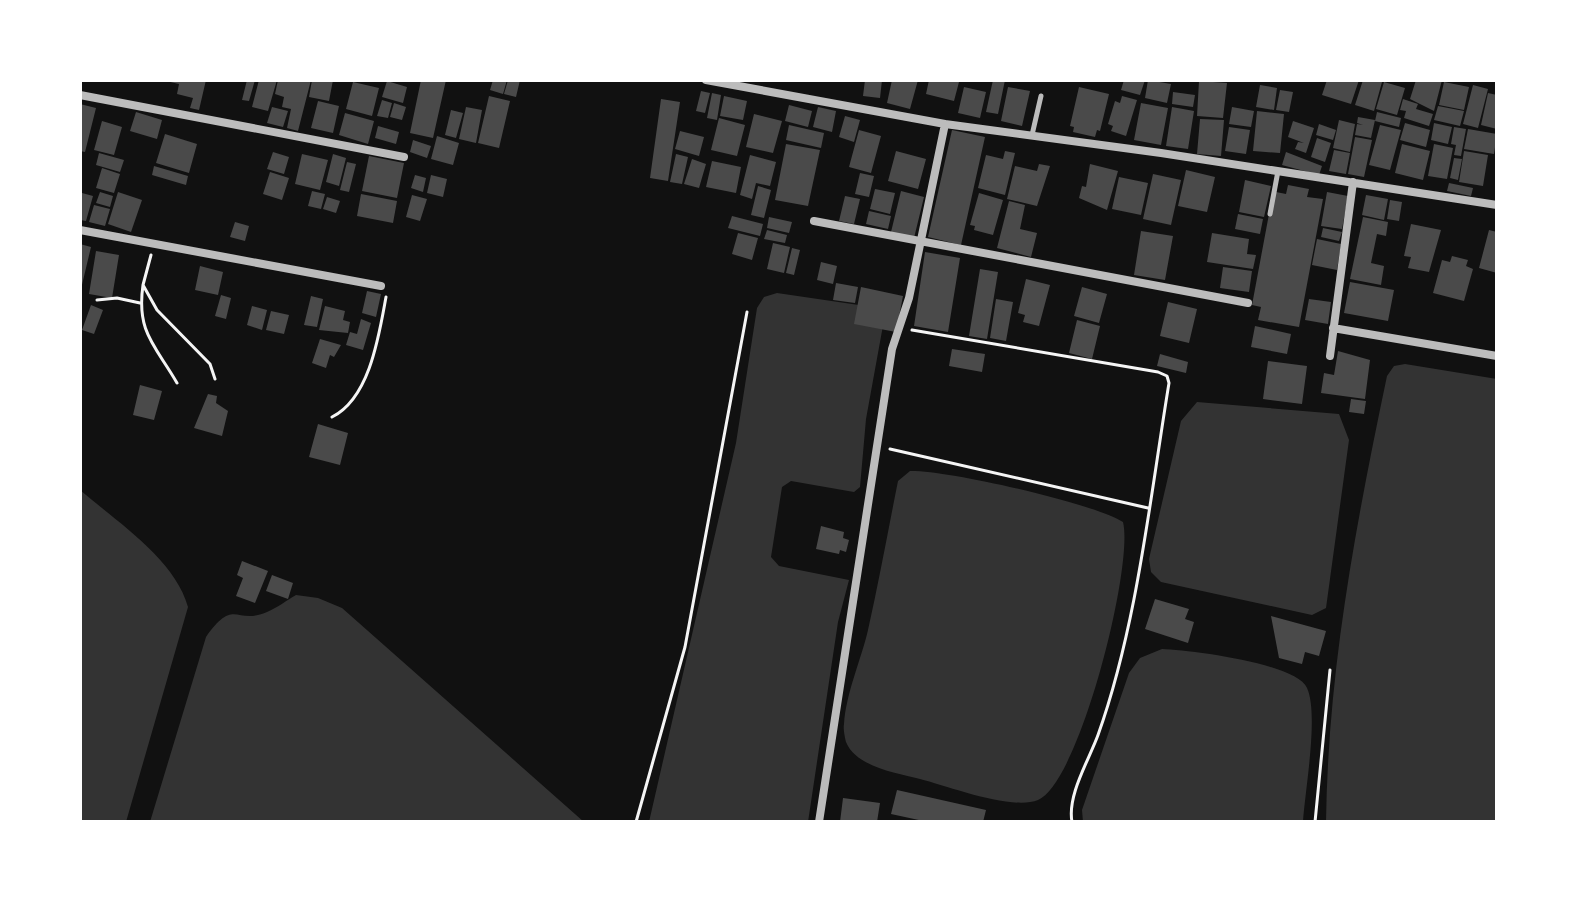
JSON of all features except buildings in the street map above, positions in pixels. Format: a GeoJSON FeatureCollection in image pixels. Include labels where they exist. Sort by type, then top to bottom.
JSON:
{"type":"FeatureCollection","features":[{"type":"Feature","properties":{"kind":"street"},"geometry":{"type":"LineString","coordinates":[[706,80],[945,124],[1278,170],[1497,205]]}},
{"type":"Feature","properties":{"kind":"street"},"geometry":{"type":"LineString","coordinates":[[80,95],[404,157]]}},
{"type":"Feature","properties":{"kind":"street"},"geometry":{"type":"LineString","coordinates":[[819,822],[892,349],[900,328],[945,124]]}},
{"type":"Feature","properties":{"kind":"street"},"geometry":{"type":"LineString","coordinates":[[1330,356],[1353,182]]}},
{"type":"Feature","properties":{"kind":"street"},"geometry":{"type":"LineString","coordinates":[[814,221],[1250,303]]}},
{"type":"Feature","properties":{"kind":"street"},"geometry":{"type":"LineString","coordinates":[[80,230],[381,286]]}},
{"type":"Feature","properties":{"kind":"street"},"geometry":{"type":"LineString","coordinates":[[1333,328],[1497,356]]}},
{"type":"Feature","properties":{"kind":"lane"},"geometry":{"type":"LineString","coordinates":[[1032,135],[1041,96]]}},
{"type":"Feature","properties":{"kind":"lane"},"geometry":{"type":"LineString","coordinates":[[1270,214],[1278,170]]}},
{"type":"Feature","properties":{"kind":"path"},"geometry":{"type":"LineString","coordinates":[[154,243],[140,303],[145,335],[177,383]]}},
{"type":"Feature","properties":{"kind":"path"},"geometry":{"type":"LineString","coordinates":[[143,285],[157,310],[210,364],[215,379]]}},
{"type":"Feature","properties":{"kind":"path"},"geometry":{"type":"LineString","coordinates":[[332,417],[348,407],[362,382],[386,297],[381,286]]}},
{"type":"Feature","properties":{"kind":"path"},"geometry":{"type":"LineString","coordinates":[[97,300],[117,298],[140,303]]}},
{"type":"Feature","properties":{"kind":"path"},"geometry":{"type":"LineString","coordinates":[[636,822],[685,647],[747,312]]}},
{"type":"Feature","properties":{"kind":"path"},"geometry":{"type":"LineString","coordinates":[[900,328],[1167,376],[1169,383],[1149,508],[1125,632],[1099,734],[1077,791],[1072,822]]}},
{"type":"Feature","properties":{"kind":"path"},"geometry":{"type":"LineString","coordinates":[[875,445],[1149,508]]}},
{"type":"Feature","properties":{"kind":"path"},"geometry":{"type":"LineString","coordinates":[[1315,822],[1330,670]]}},
{"type":"Feature","properties":{"kind":"shaded area"},"geometry":{"type":"Polygon","coordinates":[[[777,293],[886,309],[866,419],[860,487],[854,492],[791,481],[782,487],[771,557],[779,566],[849,580],[838,622],[808,822],[649,822],[736,443],[757,308],[764,297],[777,293]]]}},
{"type":"Feature","properties":{"kind":"shaded area"},"geometry":{"type":"Polygon","coordinates":[[[1405,364],[1497,379],[1497,822],[1326,822],[1332,709],[1355,542],[1387,376],[1394,366],[1405,364]]]}},
{"type":"Feature","properties":{"kind":"shaded area"},"geometry":{"type":"Polygon","coordinates":[[[1197,402],[1339,414],[1349,440],[1326,608],[1312,615],[1161,582],[1151,572],[1149,559],[1181,421],[1197,402]]]}},
{"type":"Feature","properties":{"kind":"shaded area"},"geometry":{"type":"Polygon","coordinates":[[[910,471],[1019,489],[1082,506],[1123,522],[1120,581],[1100,670],[1071,755],[1054,785],[1038,800],[1027,803],[997,800],[889,771],[859,757],[846,742],[844,726],[848,700],[868,630],[898,481],[910,471]]]}},
{"type":"Feature","properties":{"kind":"shaded area"},"geometry":{"type":"Polygon","coordinates":[[[80,490],[158,557],[171,573],[188,607],[126,822],[80,822],[80,490]]]}},
{"type":"Feature","properties":{"kind":"shaded area"},"geometry":{"type":"Polygon","coordinates":[[[296,595],[318,598],[342,608],[584,822],[150,822],[206,637],[223,618],[235,614],[256,615],[296,595]]]}},
{"type":"Feature","properties":{"kind":"shaded area"},"geometry":{"type":"Polygon","coordinates":[[[1162,649],[1217,655],[1263,665],[1299,679],[1307,688],[1312,733],[1303,822],[1083,822],[1082,810],[1129,673],[1140,658],[1162,649]]]}}]}
